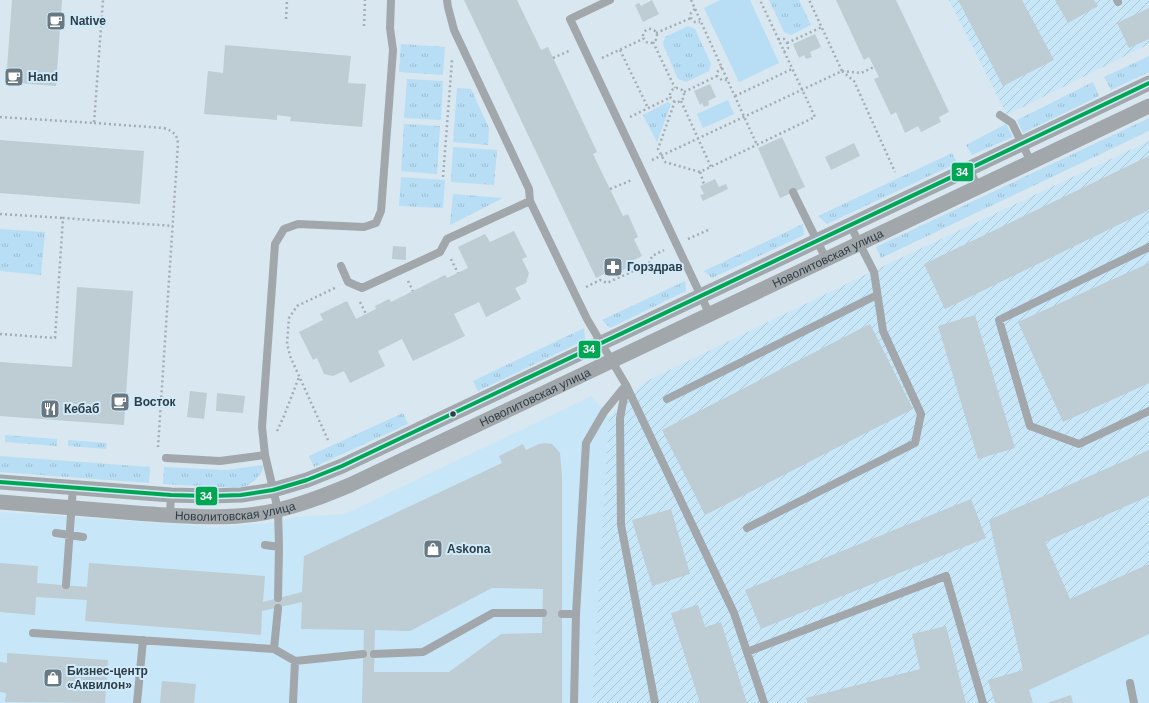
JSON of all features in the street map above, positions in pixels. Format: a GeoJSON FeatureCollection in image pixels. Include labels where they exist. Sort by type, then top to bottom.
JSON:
{"type":"FeatureCollection","features":[{"type":"Feature","properties":{"kind":"street","name":"Новолитовская улица"},"geometry":{"type":"LineString","coordinates":[[0,482],[171,495],[210,496],[241,495],[272,490],[307,480],[342,466],[602,344],[1149,83]]}},
{"type":"Feature","properties":{"kind":"street","name":"Новолитовская улица"},"geometry":{"type":"LineString","coordinates":[[0,502],[170,515],[210,516],[245,515],[278,510],[314,500],[350,485],[612,362],[1149,106]]}},
{"type":"Feature","properties":{"kind":"lane"},"geometry":{"type":"LineString","coordinates":[[278,598],[278,510],[272,490],[265,455],[262,427],[275,244],[284,229],[298,224],[364,227],[376,223],[381,211],[393,50],[390,28],[391,0]]}},
{"type":"Feature","properties":{"kind":"lane"},"geometry":{"type":"LineString","coordinates":[[447,0],[454,30],[529,189],[530,201],[580,306],[626,385],[734,612],[764,703]]}},
{"type":"Feature","properties":{"kind":"lane"},"geometry":{"type":"LineString","coordinates":[[610,0],[570,19],[700,297],[710,315]]}},
{"type":"Feature","properties":{"kind":"lane"},"geometry":{"type":"LineString","coordinates":[[1000,115],[1012,123],[1031,162]]}},
{"type":"Feature","properties":{"kind":"lane"},"geometry":{"type":"LineString","coordinates":[[969,168],[978,187]]}},
{"type":"Feature","properties":{"kind":"lane"},"geometry":{"type":"LineString","coordinates":[[792,192],[826,259]]}},
{"type":"Feature","properties":{"kind":"lane"},"geometry":{"type":"LineString","coordinates":[[341,266],[348,282],[362,288],[440,252],[447,239],[530,201]]}},
{"type":"Feature","properties":{"kind":"lane"},"geometry":{"type":"LineString","coordinates":[[747,528],[915,443],[921,414],[883,331],[874,272],[850,225]]}},
{"type":"Feature","properties":{"kind":"lane"},"geometry":{"type":"LineString","coordinates":[[1149,247],[999,320],[1030,426],[1079,444],[1149,411]]}},
{"type":"Feature","properties":{"kind":"lane"},"geometry":{"type":"LineString","coordinates":[[667,400],[877,295]]}},
{"type":"Feature","properties":{"kind":"lane"},"geometry":{"type":"LineString","coordinates":[[574,703],[576,614],[586,443],[604,412],[626,385]]}},
{"type":"Feature","properties":{"kind":"lane"},"geometry":{"type":"LineString","coordinates":[[626,385],[620,418],[621,525],[655,703]]}},
{"type":"Feature","properties":{"kind":"lane"},"geometry":{"type":"LineString","coordinates":[[166,458],[220,461],[265,455]]}},
{"type":"Feature","properties":{"kind":"lane"},"geometry":{"type":"LineString","coordinates":[[66,586],[73,487]]}},
{"type":"Feature","properties":{"kind":"lane"},"geometry":{"type":"LineString","coordinates":[[170,515],[171,495]]}},
{"type":"Feature","properties":{"kind":"lane"},"geometry":{"type":"LineString","coordinates":[[56,533],[83,537]]}},
{"type":"Feature","properties":{"kind":"lane"},"geometry":{"type":"LineString","coordinates":[[265,545],[279,547]]}},
{"type":"Feature","properties":{"kind":"lane"},"geometry":{"type":"LineString","coordinates":[[747,652],[946,576],[983,703]]}},
{"type":"Feature","properties":{"kind":"lane"},"geometry":{"type":"LineString","coordinates":[[274,649],[278,608]]}},
{"type":"Feature","properties":{"kind":"lane"},"geometry":{"type":"LineString","coordinates":[[374,654],[423,652],[493,613],[543,613]]}},
{"type":"Feature","properties":{"kind":"lane"},"geometry":{"type":"LineString","coordinates":[[562,614],[576,614]]}},
{"type":"Feature","properties":{"kind":"lane"},"geometry":{"type":"LineString","coordinates":[[33,632],[274,649],[295,661],[363,654]]}},
{"type":"Feature","properties":{"kind":"lane"},"geometry":{"type":"LineString","coordinates":[[137,703],[143,640]]}},
{"type":"Feature","properties":{"kind":"lane"},"geometry":{"type":"LineString","coordinates":[[293,703],[295,661]]}},
{"type":"Feature","properties":{"kind":"lane"},"geometry":{"type":"LineString","coordinates":[[1130,683],[1134,703]]}},
{"type":"Feature","properties":{"kind":"path"},"geometry":{"type":"LineString","coordinates":[[94,123],[103,0]]}},
{"type":"Feature","properties":{"kind":"path"},"geometry":{"type":"LineString","coordinates":[[286,19],[287,0]]}},
{"type":"Feature","properties":{"kind":"path"},"geometry":{"type":"LineString","coordinates":[[364,26],[365,0]]}},
{"type":"Feature","properties":{"kind":"path"},"geometry":{"type":"LineString","coordinates":[[691,0],[757,145]]}},
{"type":"Feature","properties":{"kind":"path"},"geometry":{"type":"LineString","coordinates":[[675,101],[658,149],[665,162],[700,172],[815,117],[760,0]]}},
{"type":"Feature","properties":{"kind":"path"},"geometry":{"type":"LineString","coordinates":[[809,0],[842,71],[854,82],[895,172]]}},
{"type":"Feature","properties":{"kind":"path"},"geometry":{"type":"LineString","coordinates":[[695,9],[691,12],[691,18],[695,22],[700,22]]}},
{"type":"Feature","properties":{"kind":"path"},"geometry":{"type":"LineString","coordinates":[[656,33],[691,18]]}},
{"type":"Feature","properties":{"kind":"path"},"geometry":{"type":"LineString","coordinates":[[787,43],[822,27]]}},
{"type":"Feature","properties":{"kind":"path"},"geometry":{"type":"LineString","coordinates":[[643,39],[643,34],[647,30],[652,30],[656,33]]}},
{"type":"Feature","properties":{"kind":"path"},"geometry":{"type":"LineString","coordinates":[[653,42],[656,39],[656,33]]}},
{"type":"Feature","properties":{"kind":"path"},"geometry":{"type":"LineString","coordinates":[[643,39],[648,43],[653,42]]}},
{"type":"Feature","properties":{"kind":"path"},"geometry":{"type":"LineString","coordinates":[[590,63],[643,39]]}},
{"type":"Feature","properties":{"kind":"path"},"geometry":{"type":"LineString","coordinates":[[778,39],[784,39],[787,43],[788,48],[784,52]]}},
{"type":"Feature","properties":{"kind":"path"},"geometry":{"type":"LineString","coordinates":[[653,42],[675,88]]}},
{"type":"Feature","properties":{"kind":"path"},"geometry":{"type":"LineString","coordinates":[[553,58],[582,44]]}},
{"type":"Feature","properties":{"kind":"path"},"geometry":{"type":"LineString","coordinates":[[443,177],[452,53],[463,48]]}},
{"type":"Feature","properties":{"kind":"path"},"geometry":{"type":"LineString","coordinates":[[620,50],[648,108]]}},
{"type":"Feature","properties":{"kind":"path"},"geometry":{"type":"LineString","coordinates":[[684,92],[717,76],[718,71],[722,67]]}},
{"type":"Feature","properties":{"kind":"path"},"geometry":{"type":"LineString","coordinates":[[639,166],[842,71],[860,73],[874,67]]}},
{"type":"Feature","properties":{"kind":"path"},"geometry":{"type":"LineString","coordinates":[[735,96],[792,69]]}},
{"type":"Feature","properties":{"kind":"path"},"geometry":{"type":"LineString","coordinates":[[717,76],[722,80],[727,80]]}},
{"type":"Feature","properties":{"kind":"path"},"geometry":{"type":"LineString","coordinates":[[675,88],[680,88],[684,92]]}},
{"type":"Feature","properties":{"kind":"path"},"geometry":{"type":"LineString","coordinates":[[671,97],[671,92],[675,88]]}},
{"type":"Feature","properties":{"kind":"path"},"geometry":{"type":"LineString","coordinates":[[681,101],[684,97],[684,92]]}},
{"type":"Feature","properties":{"kind":"path"},"geometry":{"type":"LineString","coordinates":[[618,122],[671,97]]}},
{"type":"Feature","properties":{"kind":"path"},"geometry":{"type":"LineString","coordinates":[[671,97],[675,101],[681,101]]}},
{"type":"Feature","properties":{"kind":"path"},"geometry":{"type":"LineString","coordinates":[[681,101],[712,167]]}},
{"type":"Feature","properties":{"kind":"path"},"geometry":{"type":"LineString","coordinates":[[0,117],[164,128],[172,131],[177,136],[178,144],[158,450]]}},
{"type":"Feature","properties":{"kind":"path"},"geometry":{"type":"LineString","coordinates":[[700,172],[704,184]]}},
{"type":"Feature","properties":{"kind":"path"},"geometry":{"type":"LineString","coordinates":[[610,189],[643,175]]}},
{"type":"Feature","properties":{"kind":"path"},"geometry":{"type":"LineString","coordinates":[[0,214],[173,226]]}},
{"type":"Feature","properties":{"kind":"path"},"geometry":{"type":"LineString","coordinates":[[0,334],[55,338],[64,218]]}},
{"type":"Feature","properties":{"kind":"path"},"geometry":{"type":"LineString","coordinates":[[687,239],[708,230]]}},
{"type":"Feature","properties":{"kind":"path"},"geometry":{"type":"LineString","coordinates":[[585,288],[600,280],[607,283],[649,264],[652,256],[665,250]]}},
{"type":"Feature","properties":{"kind":"path"},"geometry":{"type":"LineString","coordinates":[[448,258],[452,260],[458,273]]}},
{"type":"Feature","properties":{"kind":"path"},"geometry":{"type":"LineString","coordinates":[[328,440],[290,356],[287,343],[289,318],[297,306],[348,282]]}},
{"type":"Feature","properties":{"kind":"path"},"geometry":{"type":"LineString","coordinates":[[338,286],[340,292]]}},
{"type":"Feature","properties":{"kind":"path"},"geometry":{"type":"LineString","coordinates":[[361,297],[360,302],[366,314]]}},
{"type":"Feature","properties":{"kind":"path"},"geometry":{"type":"LineString","coordinates":[[265,455],[284,416],[299,377]]}},
{"type":"Feature","properties":{"kind":"shaded area"},"geometry":{"type":"Polygon","coordinates":[[[949,0],[1149,0],[1149,44],[1007,115],[949,0]]]}},
{"type":"Feature","properties":{"kind":"shaded area"},"geometry":{"type":"Polygon","coordinates":[[[1149,141],[1149,613],[1023,671],[1033,703],[592,703],[609,417],[645,382],[871,272],[1149,141]]]}},
{"type":"Feature","properties":{"kind":"shaded area"},"geometry":{"type":"Polygon","coordinates":[[[592,396],[609,417],[592,703],[0,703],[0,512],[218,527],[269,523],[296,517],[345,514],[592,396]]]}},
{"type":"Feature","properties":{"kind":"shaded area"},"geometry":{"type":"Polygon","coordinates":[[[1149,613],[1149,703],[1033,703],[1023,670],[1149,613]]]}},
{"type":"Feature","properties":{"kind":"green space"},"geometry":{"type":"Polygon","coordinates":[[[720,0],[750,0],[779,63],[739,82],[704,8],[720,0]]]}},
{"type":"Feature","properties":{"kind":"green space"},"geometry":{"type":"Polygon","coordinates":[[[769,0],[799,0],[811,25],[791,35],[784,32],[769,0]]]}},
{"type":"Feature","properties":{"kind":"green space"},"geometry":{"type":"Polygon","coordinates":[[[688,26],[695,29],[711,64],[709,71],[686,82],[678,79],[663,44],[665,37],[688,26]]]}},
{"type":"Feature","properties":{"kind":"green space"},"geometry":{"type":"Polygon","coordinates":[[[401,44],[445,47],[443,75],[399,72],[401,44]]]}},
{"type":"Feature","properties":{"kind":"green space"},"geometry":{"type":"Polygon","coordinates":[[[1149,56],[1149,72],[1111,90],[1104,77],[1149,56]]]}},
{"type":"Feature","properties":{"kind":"green space"},"geometry":{"type":"Polygon","coordinates":[[[407,79],[443,81],[441,120],[404,118],[407,79]]]}},
{"type":"Feature","properties":{"kind":"green space"},"geometry":{"type":"Polygon","coordinates":[[[1093,82],[1099,96],[1023,133],[1017,120],[1093,82]]]}},
{"type":"Feature","properties":{"kind":"green space"},"geometry":{"type":"Polygon","coordinates":[[[457,88],[471,89],[489,128],[488,145],[453,142],[457,88]]]}},
{"type":"Feature","properties":{"kind":"green space"},"geometry":{"type":"Polygon","coordinates":[[[728,100],[734,114],[703,128],[697,114],[728,100]]]}},
{"type":"Feature","properties":{"kind":"green space"},"geometry":{"type":"Polygon","coordinates":[[[668,102],[671,104],[657,142],[643,115],[668,102]]]}},
{"type":"Feature","properties":{"kind":"green space"},"geometry":{"type":"Polygon","coordinates":[[[1149,118],[1149,131],[881,258],[876,247],[1149,118]]]}},
{"type":"Feature","properties":{"kind":"green space"},"geometry":{"type":"Polygon","coordinates":[[[404,124],[440,126],[437,174],[401,171],[404,124]]]}},
{"type":"Feature","properties":{"kind":"green space"},"geometry":{"type":"Polygon","coordinates":[[[1006,124],[1013,137],[972,155],[966,145],[1006,124]]]}},
{"type":"Feature","properties":{"kind":"green space"},"geometry":{"type":"Polygon","coordinates":[[[453,147],[497,150],[494,185],[451,182],[453,147]]]}},
{"type":"Feature","properties":{"kind":"green space"},"geometry":{"type":"Polygon","coordinates":[[[952,153],[957,163],[827,224],[818,216],[952,153]]]}},
{"type":"Feature","properties":{"kind":"green space"},"geometry":{"type":"Polygon","coordinates":[[[401,177],[445,180],[443,208],[399,206],[401,177]]]}},
{"type":"Feature","properties":{"kind":"green space"},"geometry":{"type":"Polygon","coordinates":[[[453,194],[503,198],[450,225],[453,194]]]}},
{"type":"Feature","properties":{"kind":"green space"},"geometry":{"type":"Polygon","coordinates":[[[803,224],[804,235],[712,278],[704,271],[803,224]]]}},
{"type":"Feature","properties":{"kind":"green space"},"geometry":{"type":"Polygon","coordinates":[[[0,229],[45,232],[41,275],[0,271],[0,229]]]}},
{"type":"Feature","properties":{"kind":"green space"},"geometry":{"type":"Polygon","coordinates":[[[685,281],[686,291],[610,328],[602,320],[685,281]]]}},
{"type":"Feature","properties":{"kind":"green space"},"geometry":{"type":"Polygon","coordinates":[[[584,328],[585,340],[478,391],[473,381],[584,328]]]}},
{"type":"Feature","properties":{"kind":"green space"},"geometry":{"type":"Polygon","coordinates":[[[403,413],[408,424],[314,467],[309,456],[403,413]]]}},
{"type":"Feature","properties":{"kind":"green space"},"geometry":{"type":"Polygon","coordinates":[[[5,435],[57,439],[57,446],[5,442],[5,435]]]}},
{"type":"Feature","properties":{"kind":"green space"},"geometry":{"type":"Polygon","coordinates":[[[68,440],[107,443],[106,449],[68,446],[68,440]]]}},
{"type":"Feature","properties":{"kind":"green space"},"geometry":{"type":"Polygon","coordinates":[[[0,456],[150,467],[149,483],[0,472],[0,456]]]}},
{"type":"Feature","properties":{"kind":"green space"},"geometry":{"type":"Polygon","coordinates":[[[264,465],[258,477],[252,483],[244,487],[236,488],[163,484],[164,467],[226,470],[264,465]]]}},
{"type":"Feature","properties":{"kind":"building"},"geometry":{"type":"Polygon","coordinates":[[[12,0],[62,0],[56,86],[6,82],[12,0]]]}},
{"type":"Feature","properties":{"kind":"building"},"geometry":{"type":"Polygon","coordinates":[[[464,0],[517,0],[541,50],[548,47],[597,152],[593,154],[623,216],[628,214],[638,237],[634,239],[642,256],[632,261],[634,265],[610,276],[608,272],[596,278],[464,0]]]}},
{"type":"Feature","properties":{"kind":"building"},"geometry":{"type":"Polygon","coordinates":[[[652,0],[659,14],[643,22],[635,5],[639,3],[641,6],[652,0]]]}},
{"type":"Feature","properties":{"kind":"building"},"geometry":{"type":"Polygon","coordinates":[[[836,0],[896,0],[949,112],[939,117],[941,122],[921,132],[918,126],[905,133],[896,112],[891,115],[874,79],[879,77],[869,57],[864,60],[836,0]]]}},
{"type":"Feature","properties":{"kind":"building"},"geometry":{"type":"Polygon","coordinates":[[[958,0],[1022,0],[1054,60],[1003,86],[958,0]]]}},
{"type":"Feature","properties":{"kind":"building"},"geometry":{"type":"Polygon","coordinates":[[[1055,0],[1094,0],[1098,6],[1068,23],[1055,0]]]}},
{"type":"Feature","properties":{"kind":"building"},"geometry":{"type":"Polygon","coordinates":[[[1149,8],[1149,39],[1129,48],[1117,23],[1149,8]]]}},
{"type":"Feature","properties":{"kind":"building"},"geometry":{"type":"Polygon","coordinates":[[[815,34],[821,47],[810,52],[812,57],[806,59],[804,55],[799,58],[793,44],[815,34]]]}},
{"type":"Feature","properties":{"kind":"building"},"geometry":{"type":"Polygon","coordinates":[[[225,45],[351,56],[348,83],[366,84],[362,127],[290,121],[291,117],[277,115],[277,120],[204,114],[208,71],[223,73],[225,45]]]}},
{"type":"Feature","properties":{"kind":"building"},"geometry":{"type":"Polygon","coordinates":[[[710,84],[716,97],[708,101],[709,105],[704,107],[702,103],[700,105],[694,91],[710,84]]]}},
{"type":"Feature","properties":{"kind":"building"},"geometry":{"type":"Polygon","coordinates":[[[782,137],[805,187],[780,198],[758,148],[782,137]]]}},
{"type":"Feature","properties":{"kind":"building"},"geometry":{"type":"Polygon","coordinates":[[[0,140],[144,151],[140,204],[0,193],[0,140]]]}},
{"type":"Feature","properties":{"kind":"building"},"geometry":{"type":"Polygon","coordinates":[[[854,143],[860,156],[831,170],[825,157],[854,143]]]}},
{"type":"Feature","properties":{"kind":"building"},"geometry":{"type":"Polygon","coordinates":[[[1149,156],[1149,210],[945,309],[924,264],[1149,156]]]}},
{"type":"Feature","properties":{"kind":"building"},"geometry":{"type":"Polygon","coordinates":[[[715,179],[719,187],[726,184],[728,189],[703,201],[700,195],[704,194],[700,186],[715,179]]]}},
{"type":"Feature","properties":{"kind":"building"},"geometry":{"type":"Polygon","coordinates":[[[514,231],[527,257],[522,259],[529,273],[526,283],[515,288],[521,299],[486,317],[479,302],[454,314],[465,336],[413,361],[402,339],[378,351],[385,366],[350,383],[344,371],[333,376],[324,374],[317,358],[313,360],[299,332],[323,320],[320,314],[347,301],[356,319],[376,309],[375,306],[389,299],[391,302],[445,275],[447,278],[468,268],[458,247],[485,234],[490,242],[514,231]]]}},
{"type":"Feature","properties":{"kind":"building"},"geometry":{"type":"Polygon","coordinates":[[[393,246],[406,247],[406,260],[392,259],[393,246]]]}},
{"type":"Feature","properties":{"kind":"building"},"geometry":{"type":"Polygon","coordinates":[[[1149,263],[1149,383],[1063,422],[1018,322],[1149,263]]]}},
{"type":"Feature","properties":{"kind":"building"},"geometry":{"type":"Polygon","coordinates":[[[77,287],[133,291],[124,425],[0,416],[0,362],[72,367],[77,287]]]}},
{"type":"Feature","properties":{"kind":"building"},"geometry":{"type":"Polygon","coordinates":[[[975,315],[1015,448],[978,459],[938,326],[975,315]]]}},
{"type":"Feature","properties":{"kind":"building"},"geometry":{"type":"Polygon","coordinates":[[[870,324],[913,409],[705,515],[662,430],[870,324]]]}},
{"type":"Feature","properties":{"kind":"building"},"geometry":{"type":"Polygon","coordinates":[[[190,391],[207,393],[204,419],[187,417],[190,391]]]}},
{"type":"Feature","properties":{"kind":"building"},"geometry":{"type":"Polygon","coordinates":[[[217,393],[245,396],[243,413],[216,411],[217,393]]]}},
{"type":"Feature","properties":{"kind":"building"},"geometry":{"type":"Polygon","coordinates":[[[523,444],[526,450],[539,444],[552,444],[560,453],[562,476],[562,703],[362,703],[364,630],[301,629],[302,602],[262,611],[261,635],[85,621],[87,600],[36,597],[35,615],[0,612],[0,563],[38,566],[37,583],[87,587],[89,563],[265,576],[263,602],[302,592],[304,556],[502,463],[499,456],[523,444]],[[492,588],[410,631],[375,630],[374,672],[449,672],[501,634],[542,633],[543,589],[492,588]]]}},
{"type":"Feature","properties":{"kind":"building"},"geometry":{"type":"Polygon","coordinates":[[[1149,450],[1149,496],[1045,542],[1070,599],[1149,564],[1149,634],[1029,690],[1033,703],[995,703],[988,680],[1023,670],[989,520],[1149,450]]]}},
{"type":"Feature","properties":{"kind":"building"},"geometry":{"type":"Polygon","coordinates":[[[971,499],[986,538],[761,629],[745,590],[971,499]]]}},
{"type":"Feature","properties":{"kind":"building"},"geometry":{"type":"Polygon","coordinates":[[[671,509],[690,574],[652,586],[632,520],[671,509]]]}},
{"type":"Feature","properties":{"kind":"building"},"geometry":{"type":"Polygon","coordinates":[[[698,605],[705,627],[721,622],[747,703],[700,703],[671,613],[698,605]]]}},
{"type":"Feature","properties":{"kind":"building"},"geometry":{"type":"Polygon","coordinates":[[[946,626],[966,703],[808,703],[806,698],[920,669],[912,634],[946,626]]]}},
{"type":"Feature","properties":{"kind":"building","name":"Бизнес-центр «Аквилон»"},"geometry":{"type":"Polygon","coordinates":[[[7,653],[108,660],[105,703],[5,702],[6,693],[0,692],[0,662],[7,663],[7,653]]]}},
{"type":"Feature","properties":{"kind":"building"},"geometry":{"type":"Polygon","coordinates":[[[162,681],[196,684],[194,703],[160,703],[162,681]]]}},
{"type":"Feature","properties":{"kind":"building"},"geometry":{"type":"Polygon","coordinates":[[[1071,695],[1073,703],[1047,703],[1071,695]]]}},
{"type":"Feature","properties":{"kind":"transit line","name":"34"},"geometry":{"type":"LineString","coordinates":[[0,482],[171,495],[210,496],[241,495],[273,490],[307,480],[342,466],[443,419],[1149,83]]}},
{"type":"Feature","properties":{"kind":"place","name":"Native"},"geometry":{"type":"Point","coordinates":[56,21]}},
{"type":"Feature","properties":{"kind":"place","name":"Hand"},"geometry":{"type":"Point","coordinates":[14,77]}},
{"type":"Feature","properties":{"kind":"place","name":"Горздрав"},"geometry":{"type":"Point","coordinates":[613,267]}},
{"type":"Feature","properties":{"kind":"place","name":"Восток"},"geometry":{"type":"Point","coordinates":[120,402]}},
{"type":"Feature","properties":{"kind":"place","name":"Кебаб"},"geometry":{"type":"Point","coordinates":[50,409]}},
{"type":"Feature","properties":{"kind":"place","name":"Askona"},"geometry":{"type":"Point","coordinates":[433,549]}},
{"type":"Feature","properties":{"kind":"place","name":"Бизнес-центр «Аквилон»"},"geometry":{"type":"Point","coordinates":[53,678]}}]}
